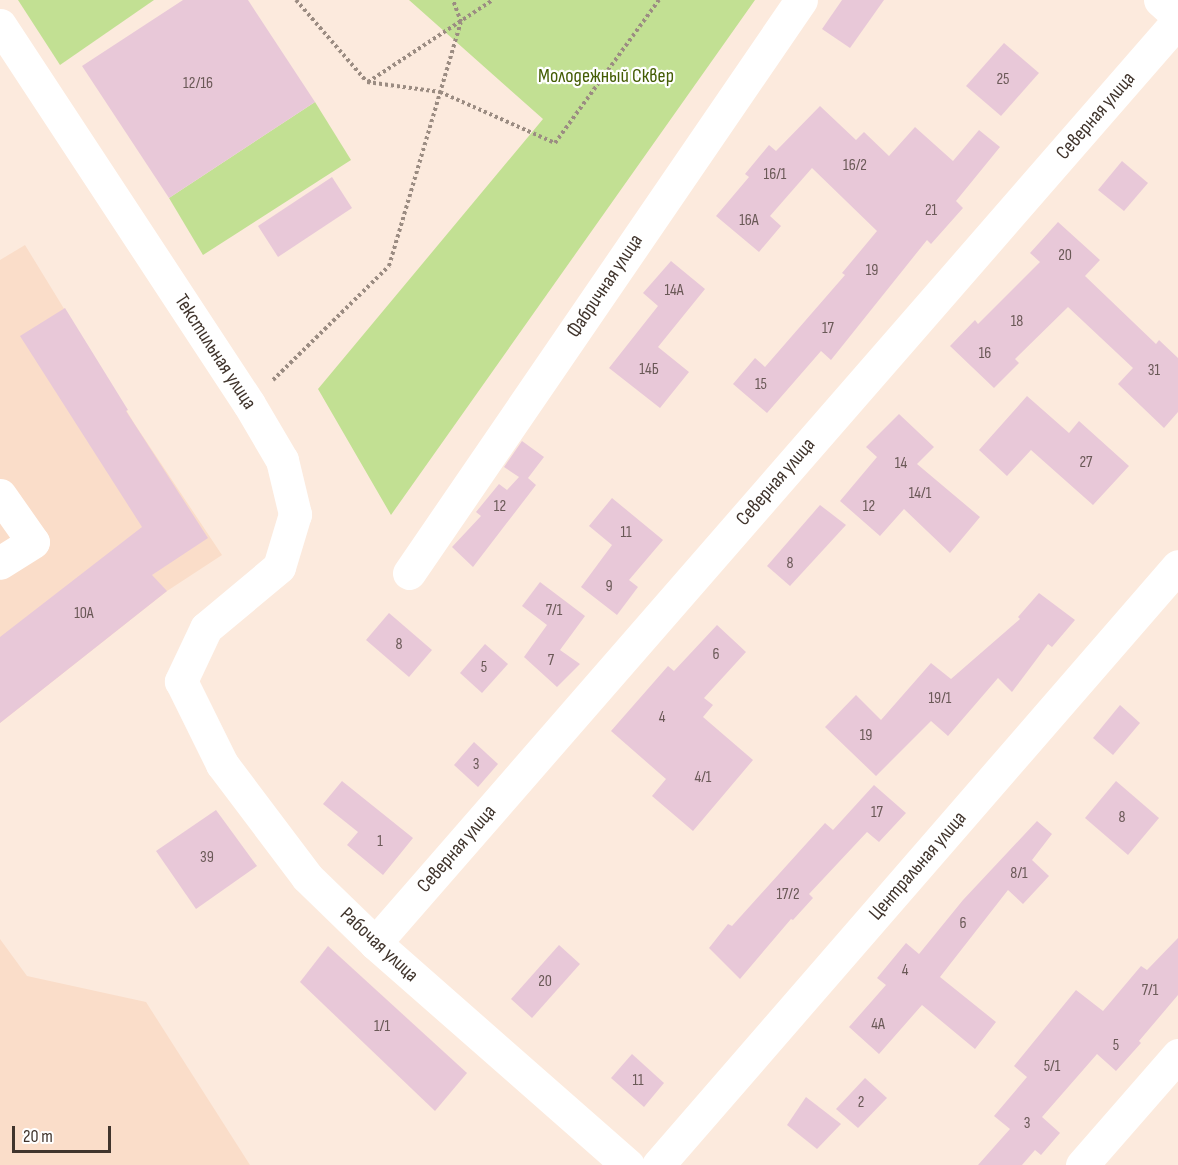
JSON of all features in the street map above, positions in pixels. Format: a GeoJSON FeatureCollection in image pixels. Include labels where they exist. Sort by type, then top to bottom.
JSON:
{"type":"FeatureCollection","features":[{"type":"Feature","properties":{"kind":"street","name":"Фабричная улица"},"geometry":{"type":"LineString","coordinates":[[409,573],[801,0]]}},
{"type":"Feature","properties":{"kind":"street"},"geometry":{"type":"LineString","coordinates":[[1160,0],[1178,16]]}},
{"type":"Feature","properties":{"kind":"street","name":"Северная улица"},"geometry":{"type":"LineString","coordinates":[[375,943],[1178,21]]}},
{"type":"Feature","properties":{"kind":"street","name":"Текстильная улица"},"geometry":{"type":"LineString","coordinates":[[0,25],[249,404],[282,460],[295,514],[279,567],[206,628],[181,681]]}},
{"type":"Feature","properties":{"kind":"street"},"geometry":{"type":"LineString","coordinates":[[0,495],[33,542],[0,563]]}},
{"type":"Feature","properties":{"kind":"street","name":"Центральная улица"},"geometry":{"type":"LineString","coordinates":[[658,1165],[1178,566]]}},
{"type":"Feature","properties":{"kind":"street","name":"Рабочая улица"},"geometry":{"type":"LineString","coordinates":[[181,681],[222,764],[307,877],[375,943],[628,1165]]}},
{"type":"Feature","properties":{"kind":"street"},"geometry":{"type":"LineString","coordinates":[[1082,1165],[1178,1055]]}},
{"type":"Feature","properties":{"kind":"path"},"geometry":{"type":"LineString","coordinates":[[296,0],[367,82],[440,92],[555,143],[659,0]]}},
{"type":"Feature","properties":{"kind":"path"},"geometry":{"type":"LineString","coordinates":[[249,404],[389,266],[461,22],[453,0]]}},
{"type":"Feature","properties":{"kind":"path"},"geometry":{"type":"LineString","coordinates":[[367,82],[493,0]]}},
{"type":"Feature","properties":{"kind":"shaded area"},"geometry":{"type":"Polygon","coordinates":[[[25,245],[134,423],[222,555],[167,591],[0,723],[0,260],[25,245]]]}},
{"type":"Feature","properties":{"kind":"shaded area"},"geometry":{"type":"Polygon","coordinates":[[[0,939],[27,976],[146,1002],[250,1165],[0,1165],[0,939]]]}},
{"type":"Feature","properties":{"kind":"green space"},"geometry":{"type":"Polygon","coordinates":[[[18,0],[154,0],[60,65],[18,0]]]}},
{"type":"Feature","properties":{"kind":"green space","name":"Молодежный Сквер"},"geometry":{"type":"Polygon","coordinates":[[[409,0],[755,0],[391,515],[318,389],[543,119],[409,0]]]}},
{"type":"Feature","properties":{"kind":"green space"},"geometry":{"type":"Polygon","coordinates":[[[315,102],[351,160],[203,255],[169,198],[315,102]]]}},
{"type":"Feature","properties":{"kind":"building"},"geometry":{"type":"Polygon","coordinates":[[[183,0],[248,0],[315,102],[169,198],[82,66],[183,0]]]}},
{"type":"Feature","properties":{"kind":"building"},"geometry":{"type":"Polygon","coordinates":[[[842,0],[884,0],[850,48],[822,29],[842,0]]]}},
{"type":"Feature","properties":{"kind":"building"},"geometry":{"type":"Polygon","coordinates":[[[1004,43],[1039,73],[1001,116],[966,86],[1004,43]]]}},
{"type":"Feature","properties":{"kind":"building"},"geometry":{"type":"Polygon","coordinates":[[[820,106],[856,140],[864,132],[889,156],[915,127],[953,161],[979,130],[1000,147],[956,201],[963,208],[931,244],[927,240],[831,360],[821,351],[767,413],[733,384],[755,358],[765,367],[845,275],[842,273],[877,231],[812,168],[770,216],[781,226],[759,252],[716,216],[749,177],[745,174],[769,145],[776,151],[820,106]]]}},
{"type":"Feature","properties":{"kind":"building"},"geometry":{"type":"Polygon","coordinates":[[[1122,161],[1148,183],[1124,211],[1098,190],[1122,161]]]}},
{"type":"Feature","properties":{"kind":"building"},"geometry":{"type":"Polygon","coordinates":[[[332,177],[352,208],[278,257],[258,226],[332,177]]]}},
{"type":"Feature","properties":{"kind":"building"},"geometry":{"type":"Polygon","coordinates":[[[1058,222],[1100,260],[1085,276],[1156,344],[1159,340],[1178,358],[1178,412],[1164,428],[1118,384],[1133,368],[1068,307],[1015,359],[1019,363],[994,388],[950,346],[975,320],[978,324],[1040,262],[1030,253],[1058,222]]]}},
{"type":"Feature","properties":{"kind":"building"},"geometry":{"type":"Polygon","coordinates":[[[671,261],[705,289],[658,347],[689,372],[660,408],[609,368],[658,306],[643,293],[671,261]]]}},
{"type":"Feature","properties":{"kind":"building"},"geometry":{"type":"Polygon","coordinates":[[[65,308],[128,410],[126,411],[208,538],[152,575],[167,591],[0,723],[0,637],[142,527],[20,336],[65,308]]]}},
{"type":"Feature","properties":{"kind":"building"},"geometry":{"type":"Polygon","coordinates":[[[1027,396],[1069,433],[1079,421],[1129,466],[1093,505],[1031,450],[1007,476],[979,450],[1027,396]]]}},
{"type":"Feature","properties":{"kind":"building"},"geometry":{"type":"Polygon","coordinates":[[[899,414],[934,447],[917,464],[980,517],[950,553],[904,509],[880,536],[840,501],[877,457],[866,447],[899,414]]]}},
{"type":"Feature","properties":{"kind":"building"},"geometry":{"type":"Polygon","coordinates":[[[522,441],[544,457],[528,478],[536,485],[473,567],[452,547],[481,516],[476,512],[499,484],[507,490],[519,477],[504,467],[522,441]]]}},
{"type":"Feature","properties":{"kind":"building"},"geometry":{"type":"Polygon","coordinates":[[[612,498],[663,540],[629,580],[638,587],[617,615],[581,587],[612,545],[589,526],[612,498]]]}},
{"type":"Feature","properties":{"kind":"building"},"geometry":{"type":"Polygon","coordinates":[[[820,505],[846,525],[790,586],[767,566],[820,505]]]}},
{"type":"Feature","properties":{"kind":"building"},"geometry":{"type":"Polygon","coordinates":[[[540,582],[585,616],[560,650],[580,664],[557,687],[524,657],[547,625],[522,606],[540,582]]]}},
{"type":"Feature","properties":{"kind":"building"},"geometry":{"type":"Polygon","coordinates":[[[1039,593],[1075,620],[1052,647],[1048,644],[1012,692],[998,678],[948,736],[931,721],[876,776],[825,727],[856,695],[881,720],[931,663],[951,679],[1020,619],[1018,617],[1039,593]]]}},
{"type":"Feature","properties":{"kind":"building"},"geometry":{"type":"Polygon","coordinates":[[[389,613],[432,650],[409,677],[366,640],[389,613]]]}},
{"type":"Feature","properties":{"kind":"building"},"geometry":{"type":"Polygon","coordinates":[[[717,625],[746,652],[704,698],[713,705],[703,717],[753,760],[693,831],[652,796],[666,779],[611,731],[668,666],[674,671],[717,625]]]}},
{"type":"Feature","properties":{"kind":"building"},"geometry":{"type":"Polygon","coordinates":[[[485,644],[508,664],[482,693],[460,673],[485,644]]]}},
{"type":"Feature","properties":{"kind":"building"},"geometry":{"type":"Polygon","coordinates":[[[1120,705],[1140,723],[1113,755],[1093,738],[1120,705]]]}},
{"type":"Feature","properties":{"kind":"building"},"geometry":{"type":"Polygon","coordinates":[[[474,742],[498,764],[478,787],[454,765],[474,742]]]}},
{"type":"Feature","properties":{"kind":"building"},"geometry":{"type":"Polygon","coordinates":[[[342,781],[413,838],[383,875],[347,845],[358,832],[323,804],[342,781]]]}},
{"type":"Feature","properties":{"kind":"building"},"geometry":{"type":"Polygon","coordinates":[[[1116,781],[1159,818],[1128,855],[1085,818],[1116,781]]]}},
{"type":"Feature","properties":{"kind":"building"},"geometry":{"type":"Polygon","coordinates":[[[874,785],[906,813],[879,842],[867,832],[809,894],[813,898],[793,920],[791,919],[740,979],[709,948],[728,924],[732,926],[825,823],[833,830],[874,785]]]}},
{"type":"Feature","properties":{"kind":"building"},"geometry":{"type":"Polygon","coordinates":[[[216,810],[257,866],[196,909],[156,851],[216,810]]]}},
{"type":"Feature","properties":{"kind":"building"},"geometry":{"type":"Polygon","coordinates":[[[1037,821],[1052,834],[1032,860],[1049,876],[1023,904],[1008,890],[940,977],[996,1022],[975,1049],[922,1005],[879,1054],[849,1027],[886,985],[877,978],[906,943],[919,954],[963,900],[1037,821]]]}},
{"type":"Feature","properties":{"kind":"building"},"geometry":{"type":"Polygon","coordinates":[[[1178,938],[1178,995],[1139,1041],[1141,1043],[1116,1071],[1097,1054],[1042,1117],[1060,1133],[1041,1155],[1035,1150],[1022,1165],[978,1165],[1010,1129],[994,1116],[1027,1077],[1014,1066],[1076,990],[1103,1011],[1141,966],[1147,970],[1178,938]]]}},
{"type":"Feature","properties":{"kind":"building"},"geometry":{"type":"Polygon","coordinates":[[[559,945],[580,964],[532,1018],[511,999],[559,945]]]}},
{"type":"Feature","properties":{"kind":"building"},"geometry":{"type":"Polygon","coordinates":[[[328,946],[467,1073],[435,1111],[300,982],[328,946]]]}},
{"type":"Feature","properties":{"kind":"building"},"geometry":{"type":"Polygon","coordinates":[[[632,1054],[664,1083],[644,1107],[611,1078],[632,1054]]]}},
{"type":"Feature","properties":{"kind":"building"},"geometry":{"type":"Polygon","coordinates":[[[865,1078],[887,1098],[858,1128],[836,1109],[865,1078]]]}},
{"type":"Feature","properties":{"kind":"building"},"geometry":{"type":"Polygon","coordinates":[[[806,1097],[841,1124],[817,1149],[787,1125],[806,1097]]]}}]}
